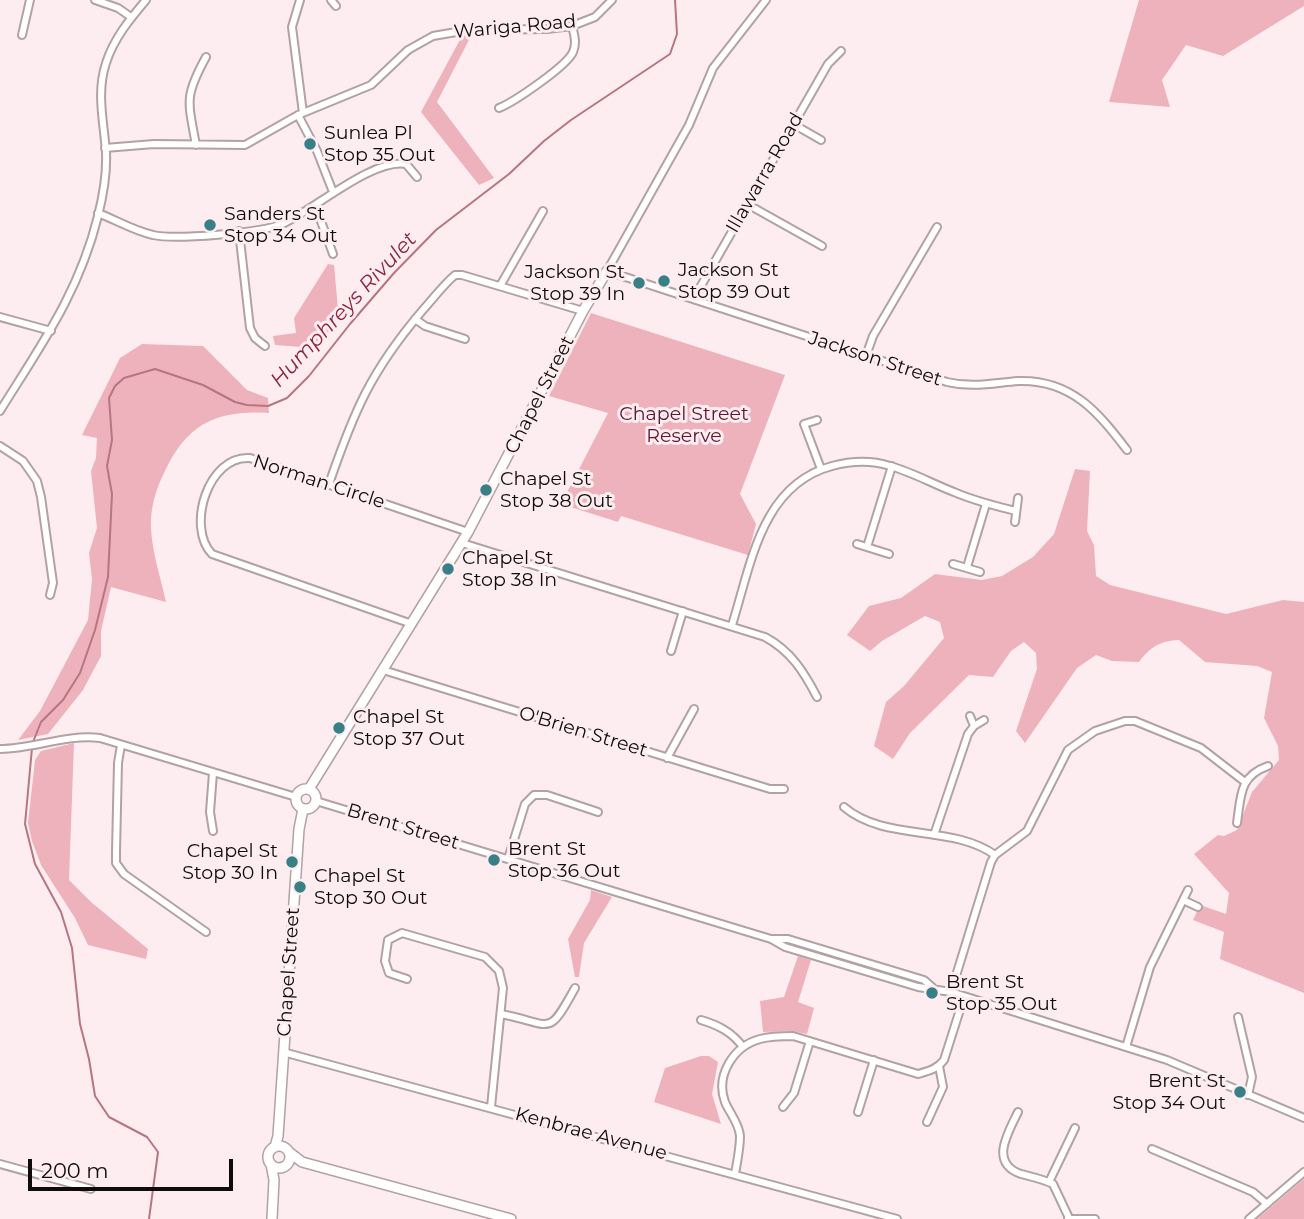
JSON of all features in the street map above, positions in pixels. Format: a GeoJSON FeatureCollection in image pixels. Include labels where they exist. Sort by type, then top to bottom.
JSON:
{"type":"FeatureCollection","features":[{"type":"Feature","properties":{"kind":"street"},"geometry":{"type":"LineString","coordinates":[[22,35],[30,0]]}},
{"type":"Feature","properties":{"kind":"street"},"geometry":{"type":"LineString","coordinates":[[95,0],[123,10],[131,17]]}},
{"type":"Feature","properties":{"kind":"street"},"geometry":{"type":"LineString","coordinates":[[0,411],[51,331],[77,280],[98,213],[105,174],[106,148],[100,101],[104,71],[116,40],[146,0]]}},
{"type":"Feature","properties":{"kind":"street"},"geometry":{"type":"LineString","coordinates":[[300,0],[294,17],[293,37],[300,114],[333,192]]}},
{"type":"Feature","properties":{"kind":"street","name":"Wariga Road"},"geometry":{"type":"LineString","coordinates":[[106,148],[141,144],[245,145],[300,114],[371,85],[408,50],[433,36],[468,30],[572,26],[595,17],[612,0]]}},
{"type":"Feature","properties":{"kind":"street","name":"Chapel Street"},"geometry":{"type":"LineString","coordinates":[[309,789],[468,532],[583,311],[689,125],[713,68],[766,0]]}},
{"type":"Feature","properties":{"kind":"street"},"geometry":{"type":"LineString","coordinates":[[499,108],[516,100],[568,60],[575,46],[572,26]]}},
{"type":"Feature","properties":{"kind":"street","name":"Illawarra Road"},"geometry":{"type":"LineString","coordinates":[[694,298],[828,64],[841,51]]}},
{"type":"Feature","properties":{"kind":"street"},"geometry":{"type":"LineString","coordinates":[[196,145],[189,95],[193,79],[206,57]]}},
{"type":"Feature","properties":{"kind":"street"},"geometry":{"type":"LineString","coordinates":[[793,124],[821,141]]}},
{"type":"Feature","properties":{"kind":"street"},"geometry":{"type":"LineString","coordinates":[[98,213],[158,236],[188,237],[275,227],[333,192],[395,164],[406,164],[417,177]]}},
{"type":"Feature","properties":{"kind":"street"},"geometry":{"type":"LineString","coordinates":[[747,204],[822,246]]}},
{"type":"Feature","properties":{"kind":"street"},"geometry":{"type":"LineString","coordinates":[[315,205],[333,254]]}},
{"type":"Feature","properties":{"kind":"street"},"geometry":{"type":"LineString","coordinates":[[500,286],[543,211]]}},
{"type":"Feature","properties":{"kind":"street"},"geometry":{"type":"LineString","coordinates":[[866,356],[873,336],[937,227]]}},
{"type":"Feature","properties":{"kind":"street"},"geometry":{"type":"LineString","coordinates":[[239,231],[250,328],[255,338],[265,346]]}},
{"type":"Feature","properties":{"kind":"street","name":"Jackson Street"},"geometry":{"type":"LineString","coordinates":[[607,271],[958,385],[981,386],[1025,381],[1057,386],[1094,410],[1127,450]]}},
{"type":"Feature","properties":{"kind":"street"},"geometry":{"type":"LineString","coordinates":[[329,484],[347,431],[365,390],[390,349],[455,275],[583,311]]}},
{"type":"Feature","properties":{"kind":"street"},"geometry":{"type":"LineString","coordinates":[[0,317],[51,331]]}},
{"type":"Feature","properties":{"kind":"street"},"geometry":{"type":"LineString","coordinates":[[415,320],[425,326],[464,338]]}},
{"type":"Feature","properties":{"kind":"street"},"geometry":{"type":"LineString","coordinates":[[817,420],[801,425],[821,469]]}},
{"type":"Feature","properties":{"kind":"street"},"geometry":{"type":"LineString","coordinates":[[0,446],[23,461],[37,481],[53,583],[50,595]]}},
{"type":"Feature","properties":{"kind":"street","name":"Norman Circle"},"geometry":{"type":"LineString","coordinates":[[412,624],[212,554],[203,542],[201,516],[206,496],[217,476],[233,461],[244,458],[256,460],[468,532]]}},
{"type":"Feature","properties":{"kind":"street"},"geometry":{"type":"LineString","coordinates":[[732,625],[769,515],[792,487],[821,469],[862,462],[892,466],[985,504],[1016,511]]}},
{"type":"Feature","properties":{"kind":"street"},"geometry":{"type":"LineString","coordinates":[[867,547],[892,466]]}},
{"type":"Feature","properties":{"kind":"street"},"geometry":{"type":"LineString","coordinates":[[1015,522],[1018,498]]}},
{"type":"Feature","properties":{"kind":"street"},"geometry":{"type":"LineString","coordinates":[[967,567],[985,504]]}},
{"type":"Feature","properties":{"kind":"street"},"geometry":{"type":"LineString","coordinates":[[462,542],[765,637],[783,648],[802,669],[817,697]]}},
{"type":"Feature","properties":{"kind":"street"},"geometry":{"type":"LineString","coordinates":[[857,544],[889,554]]}},
{"type":"Feature","properties":{"kind":"street"},"geometry":{"type":"LineString","coordinates":[[953,564],[980,572]]}},
{"type":"Feature","properties":{"kind":"street"},"geometry":{"type":"LineString","coordinates":[[671,651],[683,611]]}},
{"type":"Feature","properties":{"kind":"street","name":"O'Brien Street"},"geometry":{"type":"LineString","coordinates":[[383,670],[770,789],[785,789]]}},
{"type":"Feature","properties":{"kind":"street"},"geometry":{"type":"LineString","coordinates":[[667,758],[694,709]]}},
{"type":"Feature","properties":{"kind":"street"},"geometry":{"type":"LineString","coordinates":[[970,716],[974,726]]}},
{"type":"Feature","properties":{"kind":"street"},"geometry":{"type":"LineString","coordinates":[[934,835],[968,734],[984,720]]}},
{"type":"Feature","properties":{"kind":"street"},"geometry":{"type":"LineString","coordinates":[[951,992],[995,855],[1027,831],[1068,750],[1088,734],[1118,722],[1135,721],[1195,745],[1245,782]]}},
{"type":"Feature","properties":{"kind":"street"},"geometry":{"type":"LineString","coordinates":[[0,748],[89,737],[296,797]]}},
{"type":"Feature","properties":{"kind":"street"},"geometry":{"type":"LineString","coordinates":[[121,745],[118,763],[118,867],[206,932]]}},
{"type":"Feature","properties":{"kind":"street"},"geometry":{"type":"LineString","coordinates":[[1237,823],[1245,782],[1249,775],[1268,766]]}},
{"type":"Feature","properties":{"kind":"street"},"geometry":{"type":"LineString","coordinates":[[213,773],[210,812],[213,831]]}},
{"type":"Feature","properties":{"kind":"street"},"geometry":{"type":"LineString","coordinates":[[309,789],[315,795],[316,801],[310,808],[303,809],[298,805],[296,797],[299,791],[309,789]]}},
{"type":"Feature","properties":{"kind":"street"},"geometry":{"type":"LineString","coordinates":[[508,859],[525,804],[534,795],[542,794],[598,811]]}},
{"type":"Feature","properties":{"kind":"street","name":"Brent Street"},"geometry":{"type":"LineString","coordinates":[[316,801],[771,939],[785,947],[905,983],[951,992],[1167,1060],[1304,1118]]}},
{"type":"Feature","properties":{"kind":"street"},"geometry":{"type":"LineString","coordinates":[[844,807],[868,821],[934,835],[984,849],[995,855]]}},
{"type":"Feature","properties":{"kind":"street","name":"Chapel Street"},"geometry":{"type":"LineString","coordinates":[[282,1149],[278,1136],[283,1052],[299,829],[303,809]]}},
{"type":"Feature","properties":{"kind":"street"},"geometry":{"type":"LineString","coordinates":[[1126,1047],[1150,967],[1188,890]]}},
{"type":"Feature","properties":{"kind":"street"},"geometry":{"type":"LineString","coordinates":[[1183,900],[1198,907]]}},
{"type":"Feature","properties":{"kind":"street"},"geometry":{"type":"LineString","coordinates":[[407,978],[392,975],[386,966],[386,945],[396,934],[407,933],[485,957],[499,971],[503,982],[491,1107]]}},
{"type":"Feature","properties":{"kind":"street"},"geometry":{"type":"LineString","coordinates":[[501,1014],[550,1024],[558,1019],[575,988]]}},
{"type":"Feature","properties":{"kind":"street"},"geometry":{"type":"LineString","coordinates":[[734,1174],[740,1136],[737,1123],[725,1101],[723,1082],[728,1064],[743,1047],[758,1039],[793,1036],[918,1074],[939,1066],[944,1060],[964,997]]}},
{"type":"Feature","properties":{"kind":"street"},"geometry":{"type":"LineString","coordinates":[[1238,1017],[1252,1077],[1248,1095]]}},
{"type":"Feature","properties":{"kind":"street"},"geometry":{"type":"LineString","coordinates":[[701,1020],[722,1027],[736,1037],[743,1047]]}},
{"type":"Feature","properties":{"kind":"street"},"geometry":{"type":"LineString","coordinates":[[783,1107],[794,1093],[810,1041]]}},
{"type":"Feature","properties":{"kind":"street","name":"Kenbrae Avenue"},"geometry":{"type":"LineString","coordinates":[[283,1052],[897,1219]]}},
{"type":"Feature","properties":{"kind":"street"},"geometry":{"type":"LineString","coordinates":[[858,1112],[874,1060]]}},
{"type":"Feature","properties":{"kind":"street"},"geometry":{"type":"LineString","coordinates":[[928,1122],[943,1087],[939,1066]]}},
{"type":"Feature","properties":{"kind":"street"},"geometry":{"type":"LineString","coordinates":[[1017,1112],[1003,1144],[1006,1163],[1018,1173],[1049,1182],[1058,1190],[1069,1219],[1095,1219]]}},
{"type":"Feature","properties":{"kind":"street"},"geometry":{"type":"LineString","coordinates":[[1049,1182],[1075,1128]]}},
{"type":"Feature","properties":{"kind":"street"},"geometry":{"type":"LineString","coordinates":[[282,1149],[302,1162],[511,1219]]}},
{"type":"Feature","properties":{"kind":"street"},"geometry":{"type":"LineString","coordinates":[[272,1219],[274,1180],[268,1155],[282,1149]]}},
{"type":"Feature","properties":{"kind":"street"},"geometry":{"type":"LineString","coordinates":[[274,1180],[289,1159],[282,1149]]}},
{"type":"Feature","properties":{"kind":"street"},"geometry":{"type":"LineString","coordinates":[[1152,1149],[1253,1192],[1267,1204]]}},
{"type":"Feature","properties":{"kind":"street"},"geometry":{"type":"LineString","coordinates":[[271,1164],[277,1167],[302,1162]]}},
{"type":"Feature","properties":{"kind":"street"},"geometry":{"type":"LineString","coordinates":[[0,1164],[91,1189]]}},
{"type":"Feature","properties":{"kind":"street"},"geometry":{"type":"LineString","coordinates":[[1249,1219],[1304,1172]]}},
{"type":"Feature","properties":{"kind":"green space"},"geometry":{"type":"Polygon","coordinates":[[[1139,0],[1304,0],[1304,6],[1223,56],[1186,45],[1162,80],[1170,107],[1109,102],[1139,0]]]}},
{"type":"Feature","properties":{"kind":"green space"},"geometry":{"type":"Polygon","coordinates":[[[463,34],[472,34],[437,102],[494,178],[479,185],[421,112],[463,34]]]}},
{"type":"Feature","properties":{"kind":"green space"},"geometry":{"type":"Polygon","coordinates":[[[328,264],[334,265],[339,320],[315,348],[275,345],[273,336],[296,333],[294,318],[328,264]]]}},
{"type":"Feature","properties":{"kind":"green space","name":"Chapel Street Reserve"},"geometry":{"type":"Polygon","coordinates":[[[591,313],[785,375],[740,494],[756,524],[748,555],[621,516],[618,522],[561,504],[608,413],[549,396],[591,313]]]}},
{"type":"Feature","properties":{"kind":"green space"},"geometry":{"type":"Polygon","coordinates":[[[142,344],[203,346],[247,390],[268,398],[269,413],[219,417],[194,431],[184,441],[162,478],[152,513],[153,546],[166,602],[111,587],[101,631],[101,656],[83,690],[48,734],[18,740],[40,711],[88,620],[92,579],[89,553],[97,528],[91,471],[96,458],[97,438],[82,435],[120,358],[142,344]]]}},
{"type":"Feature","properties":{"kind":"green space"},"geometry":{"type":"Polygon","coordinates":[[[1075,469],[1090,471],[1087,531],[1094,545],[1096,576],[1110,585],[1226,614],[1283,600],[1304,602],[1304,993],[1220,959],[1224,932],[1193,920],[1200,905],[1226,914],[1229,893],[1194,854],[1218,835],[1224,836],[1237,830],[1252,792],[1279,760],[1278,746],[1264,718],[1272,672],[1257,666],[1205,662],[1179,640],[1156,646],[1139,662],[1112,661],[1096,655],[1077,668],[1025,743],[1016,731],[1037,669],[1036,653],[1024,642],[1011,651],[993,677],[969,675],[910,733],[893,759],[874,746],[886,702],[904,686],[944,638],[940,622],[925,616],[870,651],[847,635],[869,606],[901,598],[935,574],[982,580],[1002,576],[1033,557],[1054,534],[1075,469]]]}},
{"type":"Feature","properties":{"kind":"green space"},"geometry":{"type":"Polygon","coordinates":[[[74,743],[69,880],[148,949],[146,959],[88,945],[75,918],[41,865],[32,841],[28,823],[35,760],[41,751],[74,743]]]}},
{"type":"Feature","properties":{"kind":"green space"},"geometry":{"type":"Polygon","coordinates":[[[591,890],[612,897],[584,943],[579,977],[575,977],[568,939],[590,900],[591,890]]]}},
{"type":"Feature","properties":{"kind":"green space"},"geometry":{"type":"Polygon","coordinates":[[[798,956],[811,960],[798,1002],[814,1008],[807,1034],[792,1031],[763,1032],[760,1001],[784,997],[798,956]]]}},
{"type":"Feature","properties":{"kind":"green space"},"geometry":{"type":"Polygon","coordinates":[[[701,1056],[709,1056],[718,1062],[712,1094],[721,1124],[654,1102],[665,1068],[701,1056]]]}},
{"type":"Feature","properties":{"kind":"green space"},"geometry":{"type":"Polygon","coordinates":[[[1304,1179],[1304,1219],[1257,1219],[1304,1179]]]}},
{"type":"Feature","properties":{"kind":"waterway","name":"Humphreys Rivulet"},"geometry":{"type":"LineString","coordinates":[[33,742],[41,722],[63,700],[80,673],[95,630],[108,577],[112,494],[107,466],[112,440],[109,398],[115,386],[124,378],[155,369],[203,385],[235,402],[247,405],[268,406],[287,398],[309,376],[394,273],[436,230],[509,174],[571,120],[670,54],[677,34],[675,0]]}},
{"type":"Feature","properties":{"kind":"waterway","name":"Humphreys Rivulet"},"geometry":{"type":"LineString","coordinates":[[32,748],[25,824],[35,864],[61,912],[72,948],[80,1024],[95,1096],[109,1117],[147,1137],[158,1152],[149,1219]]}},
{"type":"Feature","properties":{"kind":"place","name":"Sunlea Pl Stop 35 Out"},"geometry":{"type":"Point","coordinates":[310,144]}},
{"type":"Feature","properties":{"kind":"place","name":"Sanders St Stop 34 Out"},"geometry":{"type":"Point","coordinates":[210,225]}},
{"type":"Feature","properties":{"kind":"place","name":"Jackson St Stop 39 Out"},"geometry":{"type":"Point","coordinates":[664,281]}},
{"type":"Feature","properties":{"kind":"place","name":"Jackson St Stop 39 In"},"geometry":{"type":"Point","coordinates":[639,283]}},
{"type":"Feature","properties":{"kind":"place","name":"Chapel St Stop 38 Out"},"geometry":{"type":"Point","coordinates":[486,490]}},
{"type":"Feature","properties":{"kind":"place","name":"Chapel St Stop 38 In"},"geometry":{"type":"Point","coordinates":[448,569]}},
{"type":"Feature","properties":{"kind":"place","name":"Chapel St Stop 37 Out"},"geometry":{"type":"Point","coordinates":[339,728]}},
{"type":"Feature","properties":{"kind":"place","name":"Brent St Stop 36 Out"},"geometry":{"type":"Point","coordinates":[494,860]}},
{"type":"Feature","properties":{"kind":"place","name":"Chapel St Stop 30 In"},"geometry":{"type":"Point","coordinates":[292,862]}},
{"type":"Feature","properties":{"kind":"place","name":"Chapel St Stop 30 Out"},"geometry":{"type":"Point","coordinates":[300,887]}},
{"type":"Feature","properties":{"kind":"place","name":"Brent St Stop 35 Out"},"geometry":{"type":"Point","coordinates":[932,993]}},
{"type":"Feature","properties":{"kind":"place","name":"Brent St Stop 34 Out"},"geometry":{"type":"Point","coordinates":[1240,1092]}}]}
